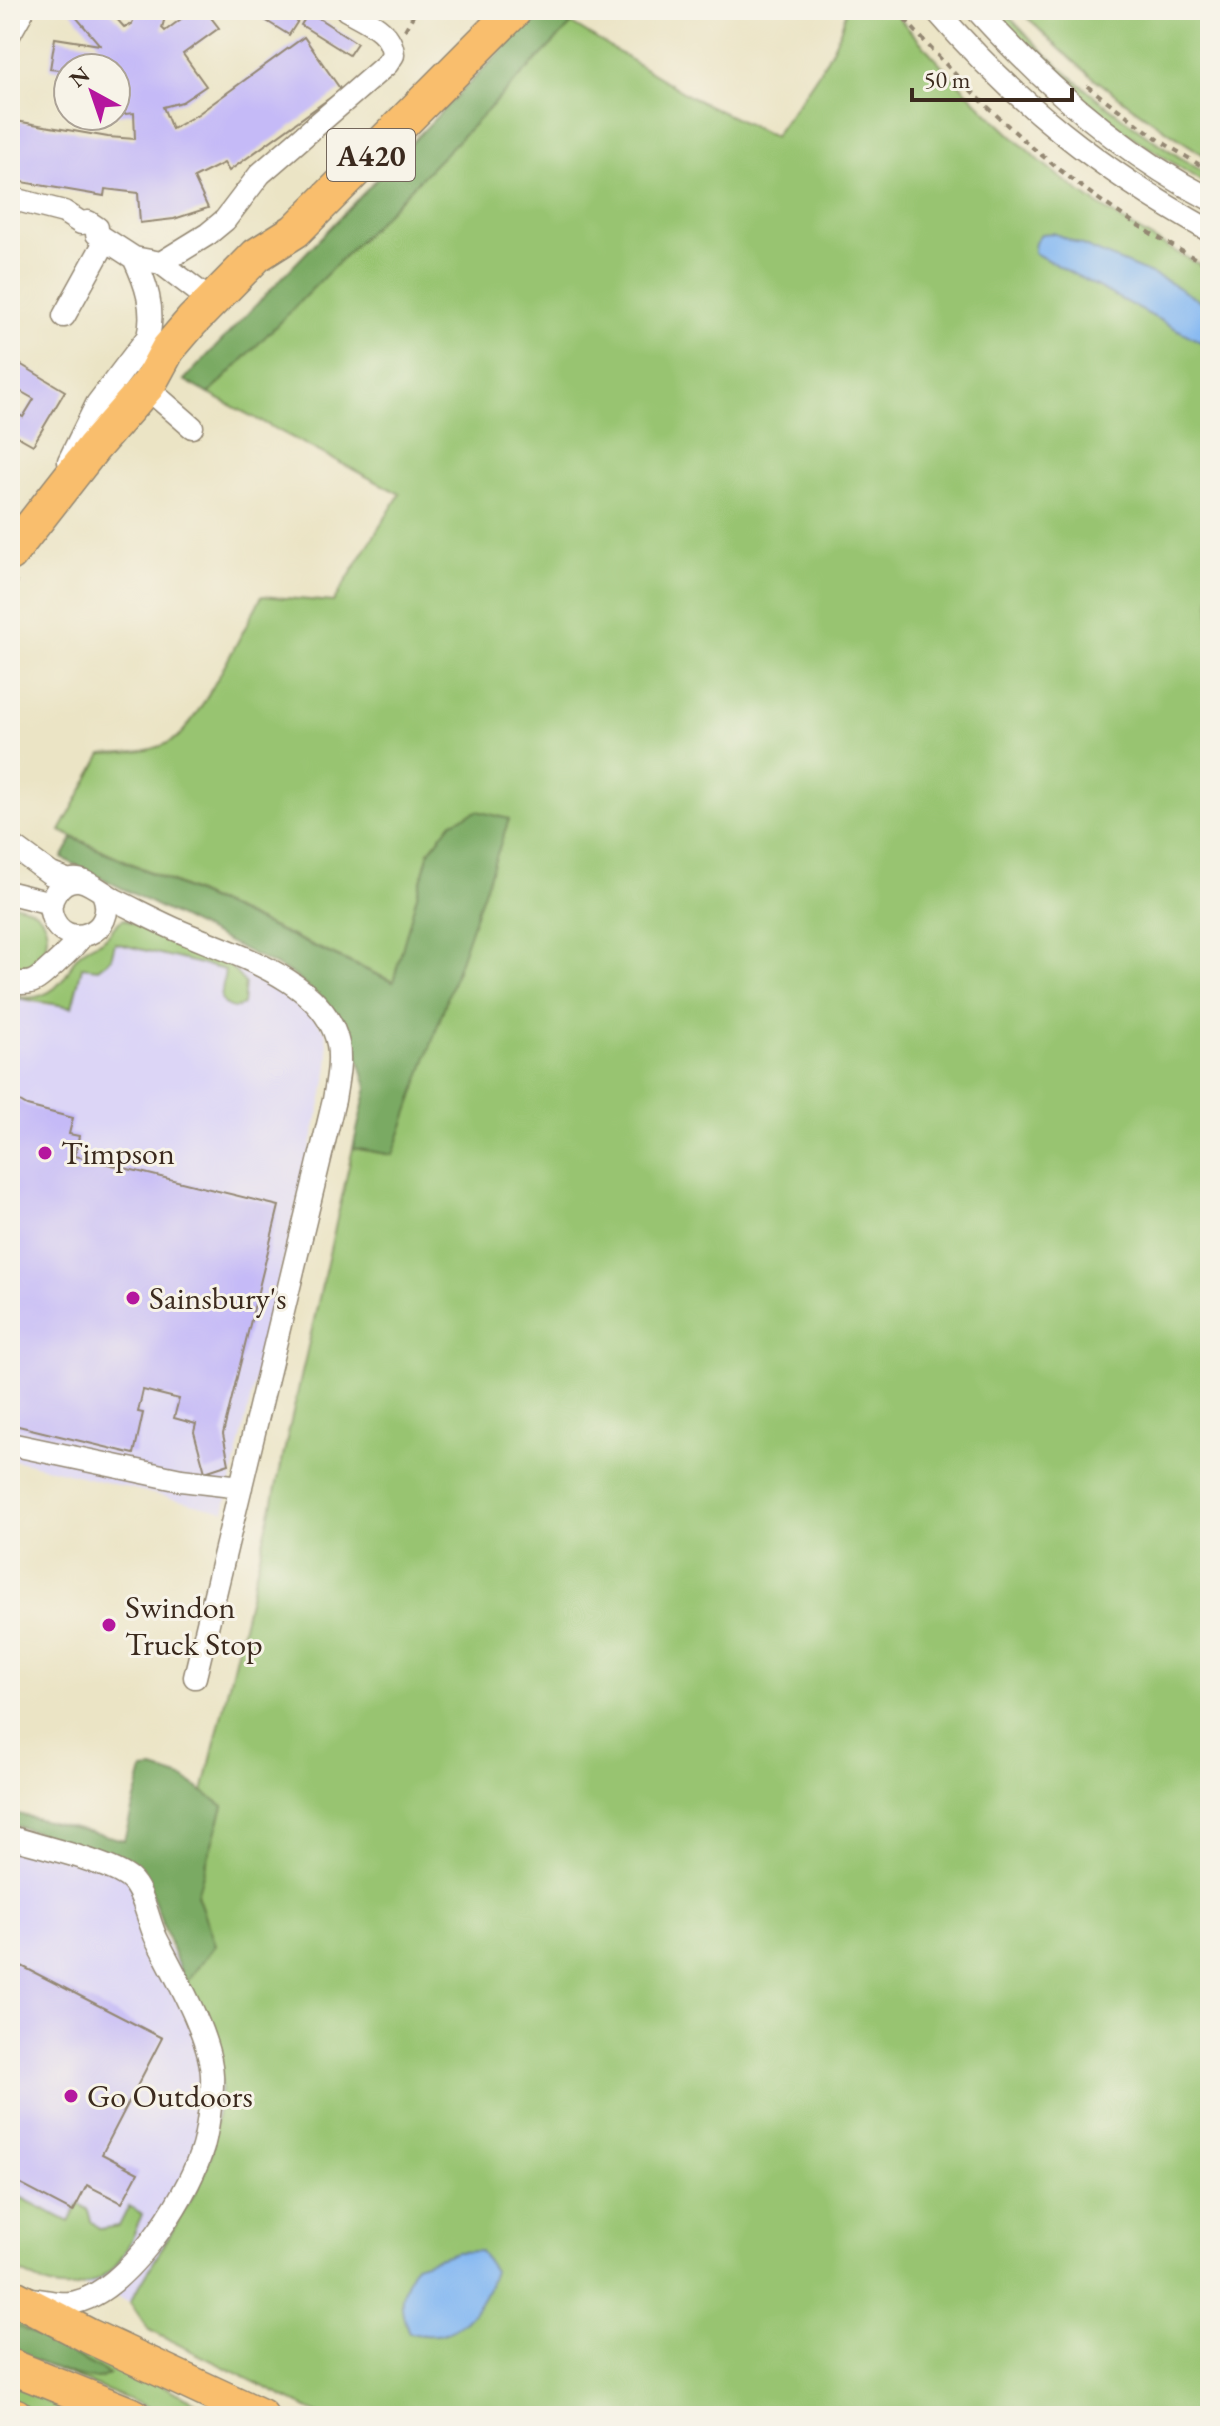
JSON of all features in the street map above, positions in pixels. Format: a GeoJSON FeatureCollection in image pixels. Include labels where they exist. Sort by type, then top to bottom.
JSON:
{"type":"FeatureCollection","features":[{"type":"Feature","properties":{"kind":"highway","name":"A420"},"geometry":{"type":"LineString","coordinates":[[446,78],[491,10]]}},
{"type":"Feature","properties":{"kind":"highway","name":"A420"},"geometry":{"type":"LineString","coordinates":[[16,563],[49,504],[148,385],[168,349],[273,268],[295,231],[515,10]]}},
{"type":"Feature","properties":{"kind":"highway"},"geometry":{"type":"LineString","coordinates":[[11,2296],[261,2416]]}},
{"type":"Feature","properties":{"kind":"highway"},"geometry":{"type":"LineString","coordinates":[[10,2366],[134,2416]]}},
{"type":"Feature","properties":{"kind":"highway"},"geometry":{"type":"LineString","coordinates":[[10,2414],[16,2416]]}},
{"type":"Feature","properties":{"kind":"street"},"geometry":{"type":"LineString","coordinates":[[10,33],[23,10]]}},
{"type":"Feature","properties":{"kind":"street"},"geometry":{"type":"LineString","coordinates":[[161,263],[225,220],[260,174],[387,64],[393,55],[390,38],[347,10]]}},
{"type":"Feature","properties":{"kind":"street"},"geometry":{"type":"LineString","coordinates":[[936,10],[1029,107],[1067,138],[1159,202],[1210,231]]}},
{"type":"Feature","properties":{"kind":"street"},"geometry":{"type":"LineString","coordinates":[[977,10],[1014,52],[1096,123],[1151,164],[1210,199]]}},
{"type":"Feature","properties":{"kind":"street"},"geometry":{"type":"LineString","coordinates":[[10,198],[64,212],[134,258],[161,263],[214,313]]}},
{"type":"Feature","properties":{"kind":"street"},"geometry":{"type":"LineString","coordinates":[[64,316],[95,232]]}},
{"type":"Feature","properties":{"kind":"street"},"geometry":{"type":"LineString","coordinates":[[49,504],[97,404],[148,337],[150,302],[134,258]]}},
{"type":"Feature","properties":{"kind":"street"},"geometry":{"type":"LineString","coordinates":[[148,385],[192,427]]}},
{"type":"Feature","properties":{"kind":"street"},"geometry":{"type":"LineString","coordinates":[[10,844],[51,874],[69,881],[93,883],[103,893],[174,929],[282,977],[320,1008],[338,1043],[339,1069],[334,1100],[195,1677]]}},
{"type":"Feature","properties":{"kind":"street"},"geometry":{"type":"LineString","coordinates":[[52,966],[56,892],[69,881]]}},
{"type":"Feature","properties":{"kind":"street"},"geometry":{"type":"LineString","coordinates":[[10,893],[53,914],[67,933],[82,936],[91,933],[104,920],[106,902],[103,893]]}},
{"type":"Feature","properties":{"kind":"street"},"geometry":{"type":"LineString","coordinates":[[10,982],[37,981],[82,936]]}},
{"type":"Feature","properties":{"kind":"street"},"geometry":{"type":"LineString","coordinates":[[10,1444],[181,1480],[241,1487]]}},
{"type":"Feature","properties":{"kind":"street"},"geometry":{"type":"LineString","coordinates":[[10,1837],[109,1867],[136,1885],[150,1926],[200,2031],[212,2074],[203,2150],[187,2187],[145,2250],[116,2281],[97,2294],[75,2303],[11,2296]]}},
{"type":"Feature","properties":{"kind":"path"},"geometry":{"type":"LineString","coordinates":[[1086,84],[1162,142],[1210,171]]}},
{"type":"Feature","properties":{"kind":"path"},"geometry":{"type":"LineString","coordinates":[[10,594],[16,563]]}},
{"type":"Feature","properties":{"kind":"shaded area"},"geometry":{"type":"Polygon","coordinates":[[[115,943],[226,970],[229,965],[273,982],[297,997],[325,1031],[329,1055],[326,1082],[224,1511],[10,1459],[10,997],[72,1007],[82,966],[115,943]]]}},
{"type":"Feature","properties":{"kind":"shaded area"},"geometry":{"type":"Polygon","coordinates":[[[10,1827],[119,1858],[146,1879],[161,1932],[221,2058],[221,2087],[211,2155],[200,2184],[130,2302],[66,2281],[10,2244],[10,1827]]]}},
{"type":"Feature","properties":{"kind":"green space"},"geometry":{"type":"Polygon","coordinates":[[[846,10],[892,10],[972,97],[1066,182],[1112,214],[1210,270],[1210,2416],[323,2416],[149,2330],[130,2302],[200,2184],[211,2155],[221,2087],[221,2058],[185,1984],[215,1945],[197,1895],[223,1806],[203,1792],[353,1148],[392,1155],[509,819],[477,812],[452,823],[429,851],[394,982],[60,831],[102,754],[158,747],[175,739],[184,730],[208,695],[262,596],[333,602],[400,494],[209,394],[572,24],[693,98],[774,137],[826,60],[842,27],[846,10]]]}},
{"type":"Feature","properties":{"kind":"green space"},"geometry":{"type":"Polygon","coordinates":[[[989,10],[1003,10],[1050,58],[1100,101],[1210,176],[1210,187],[1116,126],[1050,72],[989,10]]]}},
{"type":"Feature","properties":{"kind":"green space"},"geometry":{"type":"Polygon","coordinates":[[[1021,10],[1210,10],[1210,159],[1135,109],[1087,72],[1021,10]]]}},
{"type":"Feature","properties":{"kind":"green space"},"geometry":{"type":"Polygon","coordinates":[[[540,19],[572,24],[209,394],[184,380],[446,107],[520,32],[540,19]]]}},
{"type":"Feature","properties":{"kind":"green space"},"geometry":{"type":"Polygon","coordinates":[[[477,811],[509,819],[393,1155],[353,1148],[367,1087],[349,1026],[334,1010],[292,974],[62,858],[73,838],[393,982],[429,852],[452,822],[477,811]]]}},
{"type":"Feature","properties":{"kind":"green space"},"geometry":{"type":"Polygon","coordinates":[[[10,903],[34,911],[46,929],[47,939],[39,960],[21,971],[10,971],[10,903]]]}},
{"type":"Feature","properties":{"kind":"green space"},"geometry":{"type":"Polygon","coordinates":[[[124,919],[229,965],[245,983],[243,1005],[230,1007],[221,998],[225,970],[115,943],[111,959],[98,969],[82,967],[72,1007],[10,997],[41,996],[55,988],[79,954],[106,937],[124,919]]]}},
{"type":"Feature","properties":{"kind":"green space"},"geometry":{"type":"Polygon","coordinates":[[[154,1769],[185,1779],[223,1806],[197,1895],[215,1945],[185,1984],[146,1879],[114,1856],[10,1824],[10,1812],[124,1840],[143,1770],[154,1769]]]}},
{"type":"Feature","properties":{"kind":"green space"},"geometry":{"type":"Polygon","coordinates":[[[10,2192],[69,2222],[79,2204],[88,2210],[91,2221],[100,2229],[119,2226],[129,2206],[142,2214],[127,2249],[104,2276],[73,2288],[58,2288],[10,2267],[10,2192]]]}},
{"type":"Feature","properties":{"kind":"green space"},"geometry":{"type":"Polygon","coordinates":[[[10,2306],[221,2416],[170,2416],[56,2370],[97,2379],[108,2374],[10,2322],[10,2306]]]}},
{"type":"Feature","properties":{"kind":"green space"},"geometry":{"type":"Polygon","coordinates":[[[10,2322],[109,2374],[89,2379],[10,2351],[10,2322]]]}},
{"type":"Feature","properties":{"kind":"green space"},"geometry":{"type":"Polygon","coordinates":[[[10,2383],[93,2416],[47,2416],[10,2401],[10,2383]]]}},
{"type":"Feature","properties":{"kind":"water"},"geometry":{"type":"Polygon","coordinates":[[[1053,233],[1163,279],[1210,307],[1210,347],[1034,253],[1035,242],[1041,234],[1053,233]]]}},
{"type":"Feature","properties":{"kind":"water"},"geometry":{"type":"Polygon","coordinates":[[[480,2251],[494,2271],[486,2292],[473,2312],[446,2333],[409,2333],[402,2298],[415,2265],[456,2252],[480,2251]]]}},
{"type":"Feature","properties":{"kind":"building"},"geometry":{"type":"Polygon","coordinates":[[[70,10],[109,10],[124,27],[132,24],[136,10],[167,10],[162,28],[165,31],[193,10],[205,10],[219,28],[183,54],[206,86],[182,102],[163,107],[172,129],[198,114],[304,37],[341,90],[229,171],[224,163],[194,178],[208,208],[174,219],[140,223],[138,193],[105,189],[104,196],[10,180],[10,120],[52,127],[52,132],[135,139],[132,52],[53,52],[55,38],[100,45],[70,10]]]}},
{"type":"Feature","properties":{"kind":"building"},"geometry":{"type":"Polygon","coordinates":[[[249,10],[305,10],[289,35],[249,10]]]}},
{"type":"Feature","properties":{"kind":"building"},"geometry":{"type":"Polygon","coordinates":[[[309,12],[357,43],[349,55],[301,25],[309,12]]]}},
{"type":"Feature","properties":{"kind":"building"},"geometry":{"type":"Polygon","coordinates":[[[10,358],[65,391],[33,445],[10,432],[10,409],[23,417],[34,399],[18,390],[10,404],[10,358]]]}},
{"type":"Feature","properties":{"kind":"building","name":"Sainsbury's"},"geometry":{"type":"Polygon","coordinates":[[[10,1096],[27,1106],[73,1118],[69,1134],[79,1136],[75,1156],[279,1206],[223,1434],[229,1464],[205,1472],[194,1432],[196,1424],[174,1418],[179,1399],[143,1390],[138,1412],[143,1413],[134,1454],[10,1424],[10,1096]]]}},
{"type":"Feature","properties":{"kind":"building","name":"Go Outdoors"},"geometry":{"type":"Polygon","coordinates":[[[10,1960],[162,2038],[102,2154],[138,2173],[122,2203],[87,2185],[73,2212],[10,2179],[10,1960]]]}},
{"type":"Feature","properties":{"kind":"place","name":"Timpson"},"geometry":{"type":"Point","coordinates":[45,1153]}},
{"type":"Feature","properties":{"kind":"place","name":"Sainsbury's"},"geometry":{"type":"Point","coordinates":[133,1298]}},
{"type":"Feature","properties":{"kind":"place","name":"Swindon Truck Stop"},"geometry":{"type":"Point","coordinates":[109,1625]}},
{"type":"Feature","properties":{"kind":"place","name":"Go Outdoors"},"geometry":{"type":"Point","coordinates":[71,2096]}}]}
